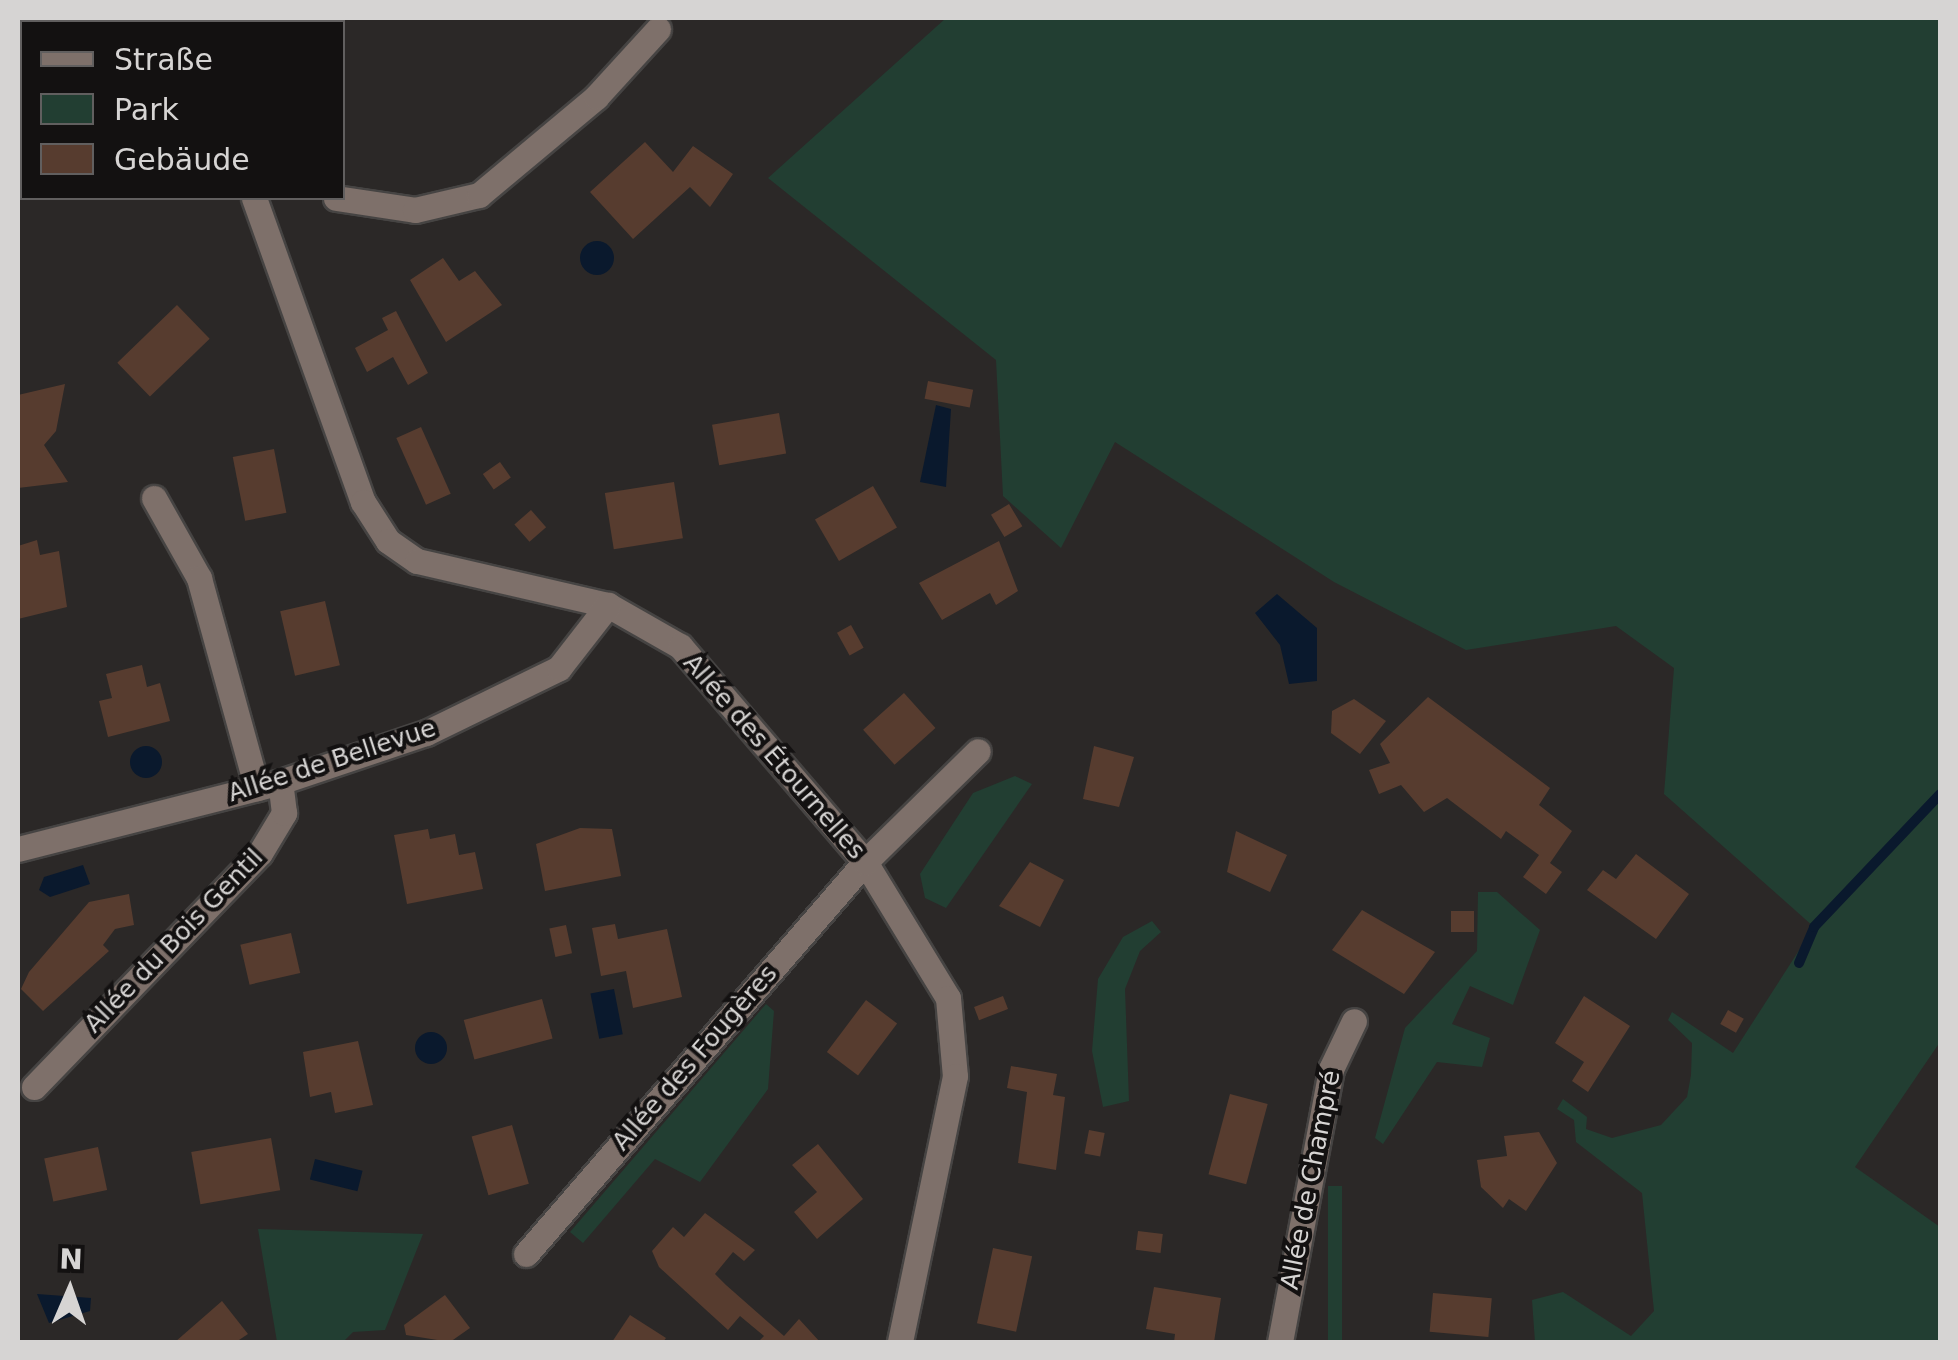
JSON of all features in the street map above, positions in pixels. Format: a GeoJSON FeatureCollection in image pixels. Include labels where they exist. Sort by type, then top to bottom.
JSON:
{"type":"FeatureCollection","features":[{"type":"Feature","properties":{"kind":"street"},"geometry":{"type":"LineString","coordinates":[[345,199],[415,210],[479,195],[596,96],[658,28]]}},
{"type":"Feature","properties":{"kind":"street","name":"Allée des Étournelles"},"geometry":{"type":"LineString","coordinates":[[255,200],[363,502],[388,541],[430,565],[608,605],[680,646],[865,862],[948,998],[958,1042],[900,1342]]}},
{"type":"Feature","properties":{"kind":"street"},"geometry":{"type":"LineString","coordinates":[[154,498],[199,578],[269,785]]}},
{"type":"Feature","properties":{"kind":"street","name":"Allée de Bellevue"},"geometry":{"type":"LineString","coordinates":[[18,850],[269,785],[537,683],[579,651],[608,605]]}},
{"type":"Feature","properties":{"kind":"street","name":"Allée des Fougères"},"geometry":{"type":"LineString","coordinates":[[526,1254],[865,862],[978,751]]}},
{"type":"Feature","properties":{"kind":"street","name":"Allée du Bois Gentil"},"geometry":{"type":"LineString","coordinates":[[34,1087],[260,853],[282,820],[269,785]]}},
{"type":"Feature","properties":{"kind":"street","name":"Allée de Champré"},"geometry":{"type":"LineString","coordinates":[[1280,1342],[1331,1069],[1354,1021]]}},
{"type":"Feature","properties":{"kind":"green space"},"geometry":{"type":"Polygon","coordinates":[[[46,18],[242,18],[142,20],[46,18]]]}},
{"type":"Feature","properties":{"kind":"green space"},"geometry":{"type":"Polygon","coordinates":[[[946,18],[1940,18],[1940,1042],[1855,1167],[1940,1227],[1940,1342],[1535,1342],[1532,1300],[1563,1292],[1631,1336],[1654,1311],[1642,1193],[1576,1142],[1574,1120],[1557,1109],[1563,1099],[1587,1117],[1586,1129],[1612,1138],[1661,1125],[1687,1097],[1691,1075],[1692,1043],[1668,1020],[1672,1012],[1733,1053],[1814,927],[1664,794],[1674,668],[1616,626],[1466,650],[1334,582],[1115,442],[1061,548],[1003,496],[996,360],[768,178],[946,18]]]}},
{"type":"Feature","properties":{"kind":"green space"},"geometry":{"type":"Polygon","coordinates":[[[1015,776],[1032,784],[946,908],[925,898],[920,874],[973,793],[1015,776]]]}},
{"type":"Feature","properties":{"kind":"green space"},"geometry":{"type":"Polygon","coordinates":[[[1478,892],[1497,892],[1540,930],[1513,1005],[1470,986],[1452,1024],[1490,1038],[1482,1067],[1437,1062],[1383,1144],[1375,1138],[1405,1028],[1477,951],[1478,892]]]}},
{"type":"Feature","properties":{"kind":"green space"},"geometry":{"type":"Polygon","coordinates":[[[1152,921],[1161,932],[1140,951],[1125,989],[1129,1101],[1103,1107],[1092,1051],[1098,979],[1123,937],[1152,921]]]}},
{"type":"Feature","properties":{"kind":"green space"},"geometry":{"type":"Polygon","coordinates":[[[766,1004],[774,1011],[768,1089],[700,1182],[655,1159],[583,1243],[570,1232],[766,1004]]]}},
{"type":"Feature","properties":{"kind":"green space"},"geometry":{"type":"Polygon","coordinates":[[[1328,1186],[1342,1186],[1342,1342],[1328,1342],[1328,1186]]]}},
{"type":"Feature","properties":{"kind":"green space"},"geometry":{"type":"Polygon","coordinates":[[[258,1229],[423,1234],[385,1330],[353,1332],[343,1342],[277,1342],[258,1229]]]}},
{"type":"Feature","properties":{"kind":"water"},"geometry":{"type":"Polygon","coordinates":[[[597,241],[609,246],[614,258],[609,270],[597,275],[585,270],[580,258],[585,246],[597,241]]]}},
{"type":"Feature","properties":{"kind":"water"},"geometry":{"type":"Polygon","coordinates":[[[936,405],[951,409],[946,487],[920,482],[936,405]]]}},
{"type":"Feature","properties":{"kind":"water"},"geometry":{"type":"Polygon","coordinates":[[[1277,594],[1317,628],[1317,681],[1289,684],[1280,645],[1255,613],[1277,594]]]}},
{"type":"Feature","properties":{"kind":"water"},"geometry":{"type":"Polygon","coordinates":[[[146,746],[158,750],[162,762],[158,774],[146,778],[134,774],[130,762],[134,750],[146,746]]]}},
{"type":"Feature","properties":{"kind":"water"},"geometry":{"type":"Polygon","coordinates":[[[83,865],[90,884],[50,897],[39,890],[44,877],[83,865]]]}},
{"type":"Feature","properties":{"kind":"water"},"geometry":{"type":"Polygon","coordinates":[[[614,989],[623,1034],[599,1039],[590,994],[614,989]]]}},
{"type":"Feature","properties":{"kind":"water"},"geometry":{"type":"Polygon","coordinates":[[[431,1032],[443,1036],[447,1048],[443,1060],[431,1064],[419,1060],[415,1048],[419,1036],[431,1032]]]}},
{"type":"Feature","properties":{"kind":"water"},"geometry":{"type":"Polygon","coordinates":[[[315,1159],[363,1171],[357,1191],[310,1179],[315,1159]]]}},
{"type":"Feature","properties":{"kind":"water"},"geometry":{"type":"Polygon","coordinates":[[[37,1294],[91,1298],[90,1311],[49,1323],[37,1294]]]}},
{"type":"Feature","properties":{"kind":"building"},"geometry":{"type":"Polygon","coordinates":[[[645,142],[673,172],[693,146],[733,174],[710,207],[690,187],[633,239],[590,192],[645,142]]]}},
{"type":"Feature","properties":{"kind":"building"},"geometry":{"type":"Polygon","coordinates":[[[443,258],[459,281],[475,271],[502,305],[446,342],[410,280],[443,258]]]}},
{"type":"Feature","properties":{"kind":"building"},"geometry":{"type":"Polygon","coordinates":[[[177,305],[210,339],[150,396],[117,363],[177,305]]]}},
{"type":"Feature","properties":{"kind":"building"},"geometry":{"type":"Polygon","coordinates":[[[396,311],[428,373],[408,385],[393,357],[367,372],[355,348],[388,330],[382,318],[396,311]]]}},
{"type":"Feature","properties":{"kind":"building"},"geometry":{"type":"Polygon","coordinates":[[[928,381],[973,390],[970,407],[925,399],[928,381]]]}},
{"type":"Feature","properties":{"kind":"building"},"geometry":{"type":"Polygon","coordinates":[[[65,384],[56,431],[44,445],[68,482],[18,488],[18,395],[65,384]]]}},
{"type":"Feature","properties":{"kind":"building"},"geometry":{"type":"Polygon","coordinates":[[[779,413],[786,453],[719,465],[712,425],[779,413]]]}},
{"type":"Feature","properties":{"kind":"building"},"geometry":{"type":"Polygon","coordinates":[[[421,427],[451,494],[426,505],[396,438],[421,427]]]}},
{"type":"Feature","properties":{"kind":"building"},"geometry":{"type":"Polygon","coordinates":[[[274,449],[286,513],[245,521],[233,457],[274,449]]]}},
{"type":"Feature","properties":{"kind":"building"},"geometry":{"type":"Polygon","coordinates":[[[500,462],[511,478],[494,490],[483,474],[500,462]]]}},
{"type":"Feature","properties":{"kind":"building"},"geometry":{"type":"Polygon","coordinates":[[[674,482],[683,538],[614,549],[605,493],[674,482]]]}},
{"type":"Feature","properties":{"kind":"building"},"geometry":{"type":"Polygon","coordinates":[[[873,486],[897,528],[839,561],[815,520],[873,486]]]}},
{"type":"Feature","properties":{"kind":"building"},"geometry":{"type":"Polygon","coordinates":[[[1009,504],[1022,526],[1004,537],[991,515],[1009,504]]]}},
{"type":"Feature","properties":{"kind":"building"},"geometry":{"type":"Polygon","coordinates":[[[531,510],[546,527],[529,542],[514,524],[531,510]]]}},
{"type":"Feature","properties":{"kind":"building"},"geometry":{"type":"Polygon","coordinates":[[[37,540],[40,555],[59,551],[67,607],[18,619],[18,546],[37,540]]]}},
{"type":"Feature","properties":{"kind":"building"},"geometry":{"type":"Polygon","coordinates":[[[999,541],[1018,591],[996,605],[990,593],[942,620],[919,583],[999,541]]]}},
{"type":"Feature","properties":{"kind":"building"},"geometry":{"type":"Polygon","coordinates":[[[325,601],[340,665],[295,676],[280,611],[325,601]]]}},
{"type":"Feature","properties":{"kind":"building"},"geometry":{"type":"Polygon","coordinates":[[[851,625],[864,648],[850,655],[837,633],[851,625]]]}},
{"type":"Feature","properties":{"kind":"building"},"geometry":{"type":"Polygon","coordinates":[[[142,665],[147,687],[160,683],[170,721],[108,737],[99,701],[112,698],[106,674],[142,665]]]}},
{"type":"Feature","properties":{"kind":"building"},"geometry":{"type":"Polygon","coordinates":[[[904,693],[935,728],[895,765],[863,730],[904,693]]]}},
{"type":"Feature","properties":{"kind":"building"},"geometry":{"type":"Polygon","coordinates":[[[1428,697],[1550,788],[1539,805],[1572,831],[1550,863],[1562,872],[1546,894],[1523,877],[1539,855],[1506,831],[1501,839],[1447,798],[1424,812],[1401,785],[1379,794],[1369,770],[1390,763],[1380,744],[1428,697]]]}},
{"type":"Feature","properties":{"kind":"building"},"geometry":{"type":"Polygon","coordinates":[[[1354,699],[1386,721],[1360,754],[1331,733],[1332,711],[1354,699]]]}},
{"type":"Feature","properties":{"kind":"building"},"geometry":{"type":"Polygon","coordinates":[[[1094,746],[1134,757],[1119,807],[1083,799],[1094,746]]]}},
{"type":"Feature","properties":{"kind":"building"},"geometry":{"type":"Polygon","coordinates":[[[580,828],[612,829],[621,876],[545,891],[536,844],[580,828]]]}},
{"type":"Feature","properties":{"kind":"building"},"geometry":{"type":"Polygon","coordinates":[[[428,829],[430,839],[455,834],[459,855],[475,852],[483,889],[407,904],[394,835],[428,829]]]}},
{"type":"Feature","properties":{"kind":"building"},"geometry":{"type":"Polygon","coordinates":[[[1236,831],[1287,855],[1270,892],[1227,872],[1236,831]]]}},
{"type":"Feature","properties":{"kind":"building"},"geometry":{"type":"Polygon","coordinates":[[[1636,854],[1689,894],[1656,939],[1587,890],[1603,870],[1616,879],[1636,854]]]}},
{"type":"Feature","properties":{"kind":"building"},"geometry":{"type":"Polygon","coordinates":[[[1030,862],[1064,880],[1040,927],[999,906],[1030,862]]]}},
{"type":"Feature","properties":{"kind":"building"},"geometry":{"type":"Polygon","coordinates":[[[129,894],[134,925],[115,929],[103,945],[109,951],[43,1011],[21,989],[29,972],[89,902],[129,894]]]}},
{"type":"Feature","properties":{"kind":"building"},"geometry":{"type":"Polygon","coordinates":[[[1362,910],[1435,952],[1404,994],[1332,950],[1362,910]]]}},
{"type":"Feature","properties":{"kind":"building"},"geometry":{"type":"Polygon","coordinates":[[[1451,911],[1474,911],[1474,932],[1451,932],[1451,911]]]}},
{"type":"Feature","properties":{"kind":"building"},"geometry":{"type":"Polygon","coordinates":[[[615,924],[618,939],[667,929],[682,997],[633,1008],[626,971],[601,976],[592,928],[615,924]]]}},
{"type":"Feature","properties":{"kind":"building"},"geometry":{"type":"Polygon","coordinates":[[[566,925],[572,953],[555,957],[549,929],[566,925]]]}},
{"type":"Feature","properties":{"kind":"building"},"geometry":{"type":"Polygon","coordinates":[[[291,933],[300,973],[250,985],[240,945],[291,933]]]}},
{"type":"Feature","properties":{"kind":"building"},"geometry":{"type":"Polygon","coordinates":[[[1003,996],[1008,1009],[979,1020],[974,1007],[1003,996]]]}},
{"type":"Feature","properties":{"kind":"building"},"geometry":{"type":"Polygon","coordinates":[[[1584,996],[1630,1026],[1588,1092],[1572,1081],[1584,1062],[1555,1043],[1584,996]]]}},
{"type":"Feature","properties":{"kind":"building"},"geometry":{"type":"Polygon","coordinates":[[[542,999],[553,1039],[474,1060],[464,1020],[542,999]]]}},
{"type":"Feature","properties":{"kind":"building"},"geometry":{"type":"Polygon","coordinates":[[[866,1000],[897,1023],[858,1075],[827,1052],[866,1000]]]}},
{"type":"Feature","properties":{"kind":"building"},"geometry":{"type":"Polygon","coordinates":[[[1728,1010],[1744,1019],[1736,1033],[1720,1024],[1728,1010]]]}},
{"type":"Feature","properties":{"kind":"building"},"geometry":{"type":"Polygon","coordinates":[[[358,1041],[373,1105],[335,1113],[331,1092],[310,1097],[303,1052],[358,1041]]]}},
{"type":"Feature","properties":{"kind":"building"},"geometry":{"type":"Polygon","coordinates":[[[1011,1066],[1057,1074],[1053,1095],[1065,1097],[1056,1170],[1018,1163],[1027,1092],[1007,1088],[1011,1066]]]}},
{"type":"Feature","properties":{"kind":"building"},"geometry":{"type":"Polygon","coordinates":[[[1230,1094],[1268,1104],[1246,1184],[1209,1174],[1230,1094]]]}},
{"type":"Feature","properties":{"kind":"building"},"geometry":{"type":"Polygon","coordinates":[[[512,1125],[529,1184],[488,1195],[472,1137],[512,1125]]]}},
{"type":"Feature","properties":{"kind":"building"},"geometry":{"type":"Polygon","coordinates":[[[1089,1130],[1105,1133],[1100,1157],[1084,1154],[1089,1130]]]}},
{"type":"Feature","properties":{"kind":"building"},"geometry":{"type":"Polygon","coordinates":[[[1539,1132],[1557,1163],[1526,1211],[1509,1199],[1503,1208],[1481,1187],[1477,1160],[1507,1156],[1504,1136],[1539,1132]]]}},
{"type":"Feature","properties":{"kind":"building"},"geometry":{"type":"Polygon","coordinates":[[[271,1138],[280,1190],[200,1204],[191,1152],[271,1138]]]}},
{"type":"Feature","properties":{"kind":"building"},"geometry":{"type":"Polygon","coordinates":[[[818,1144],[863,1199],[817,1239],[794,1212],[817,1192],[792,1165],[818,1144]]]}},
{"type":"Feature","properties":{"kind":"building"},"geometry":{"type":"Polygon","coordinates":[[[98,1147],[107,1190],[53,1201],[44,1158],[98,1147]]]}},
{"type":"Feature","properties":{"kind":"building"},"geometry":{"type":"Polygon","coordinates":[[[705,1213],[755,1250],[744,1261],[733,1252],[715,1274],[784,1336],[799,1319],[820,1342],[758,1342],[764,1336],[740,1316],[728,1330],[659,1267],[652,1251],[673,1227],[684,1237],[705,1213]]]}},
{"type":"Feature","properties":{"kind":"building"},"geometry":{"type":"Polygon","coordinates":[[[1138,1231],[1163,1234],[1160,1253],[1136,1250],[1138,1231]]]}},
{"type":"Feature","properties":{"kind":"building"},"geometry":{"type":"Polygon","coordinates":[[[993,1248],[1032,1256],[1016,1332],[977,1323],[993,1248]]]}},
{"type":"Feature","properties":{"kind":"building"},"geometry":{"type":"Polygon","coordinates":[[[1154,1287],[1221,1298],[1214,1342],[1174,1342],[1175,1334],[1146,1329],[1154,1287]]]}},
{"type":"Feature","properties":{"kind":"building"},"geometry":{"type":"Polygon","coordinates":[[[1433,1293],[1492,1298],[1488,1337],[1430,1332],[1433,1293]]]}},
{"type":"Feature","properties":{"kind":"building"},"geometry":{"type":"Polygon","coordinates":[[[445,1295],[470,1328],[450,1342],[406,1335],[404,1325],[445,1295]]]}},
{"type":"Feature","properties":{"kind":"building"},"geometry":{"type":"Polygon","coordinates":[[[222,1301],[248,1334],[236,1342],[175,1342],[222,1301]]]}},
{"type":"Feature","properties":{"kind":"building"},"geometry":{"type":"Polygon","coordinates":[[[630,1315],[666,1338],[663,1342],[612,1342],[630,1315]]]}},
{"type":"Feature","properties":{"kind":"waterway"},"geometry":{"type":"LineString","coordinates":[[1799,963],[1814,927],[1940,794]]}}]}
